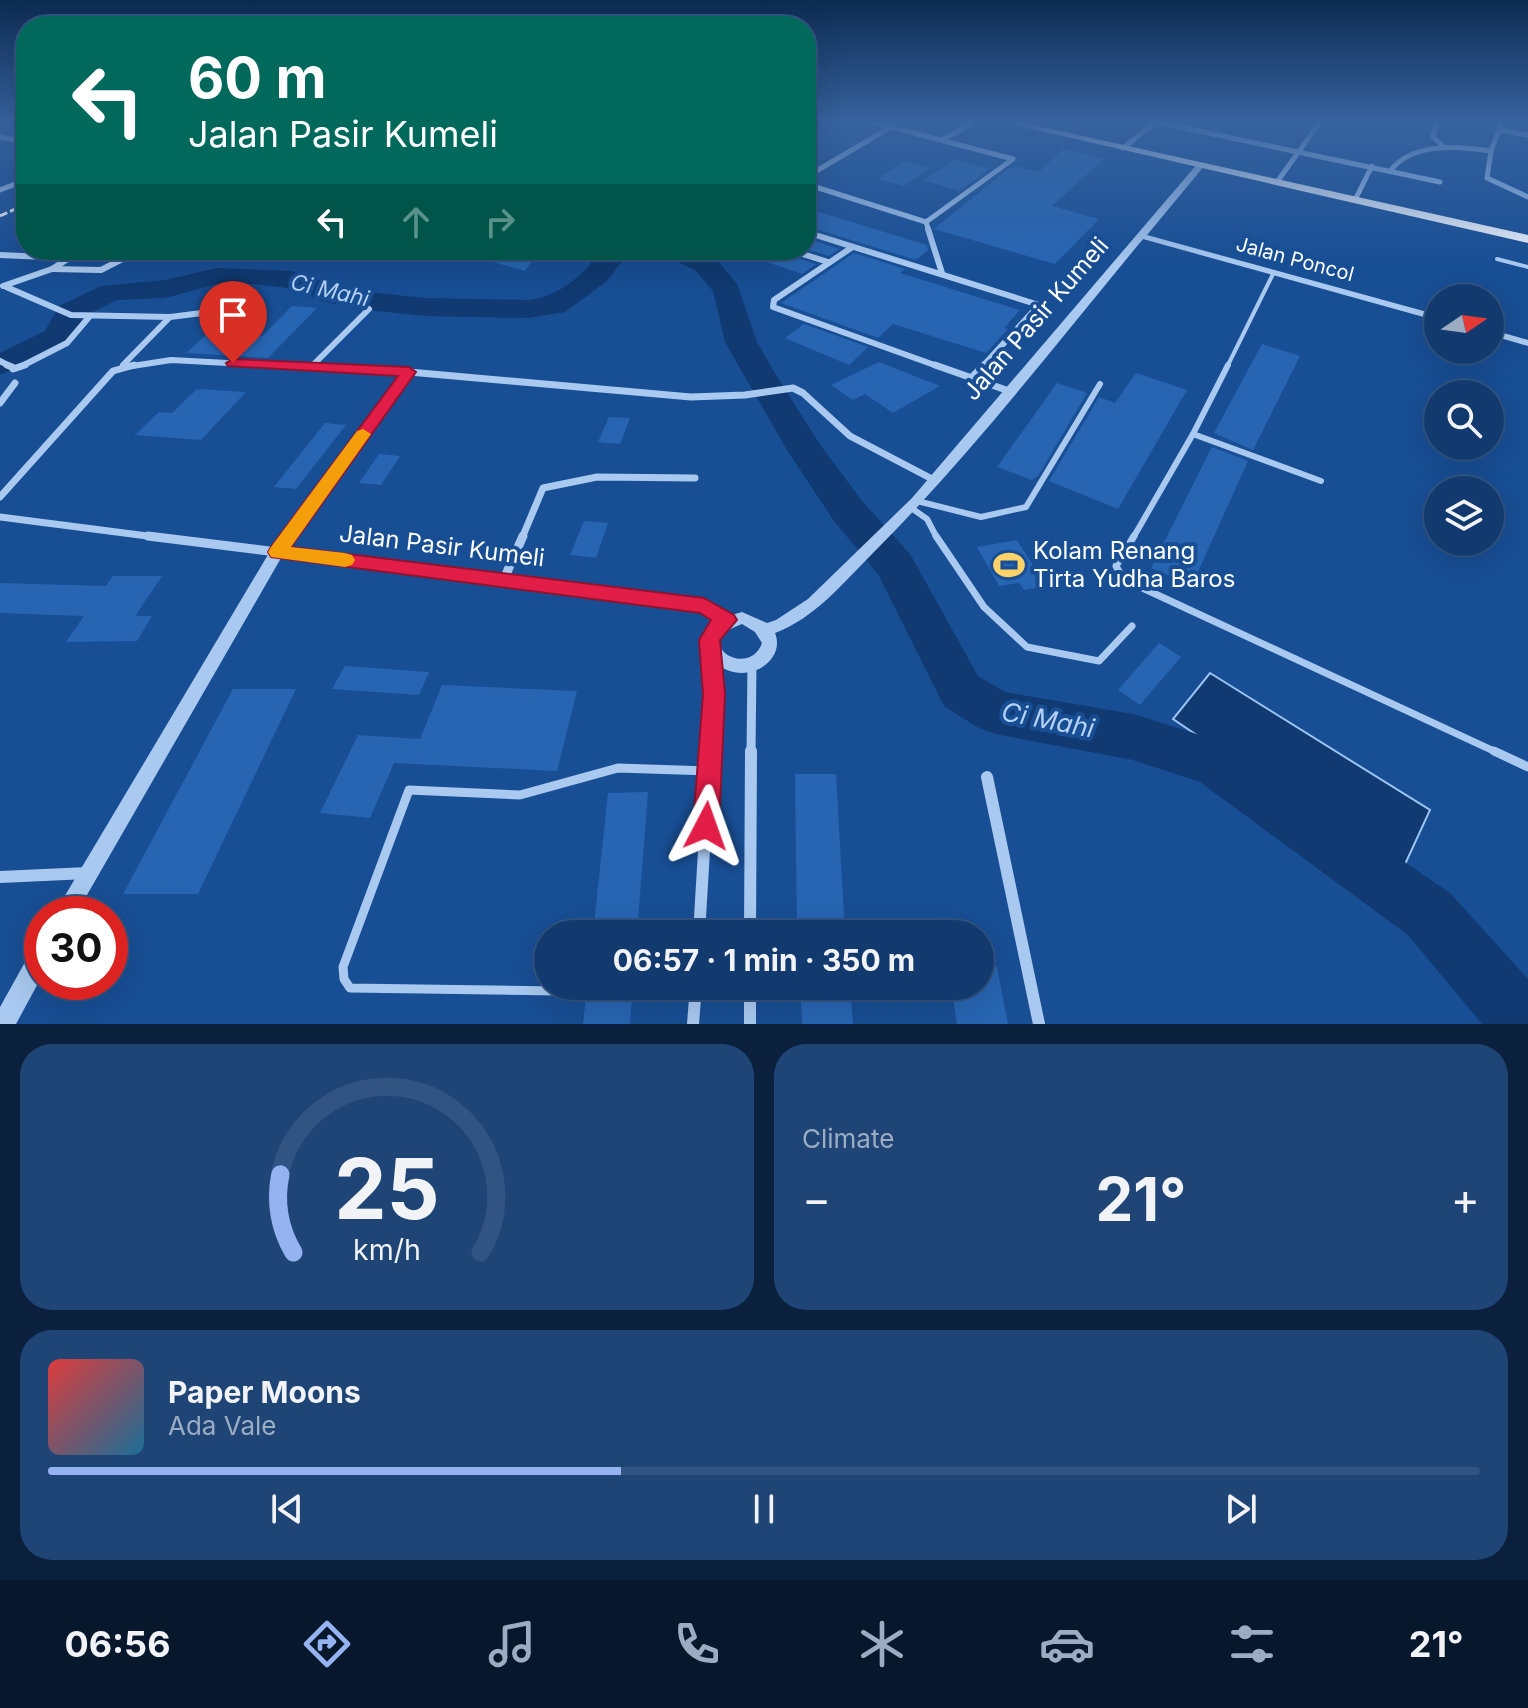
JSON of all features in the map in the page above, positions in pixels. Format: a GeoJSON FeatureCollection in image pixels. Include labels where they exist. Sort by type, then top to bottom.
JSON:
{"type":"FeatureCollection","features":[{"type":"Feature","properties":{"kind":"main road"},"geometry":{"type":"LineString","coordinates":[[1222,170],[1528,239]]}},
{"type":"Feature","properties":{"kind":"street"},"geometry":{"type":"LineString","coordinates":[[926,222],[998,170]]}},
{"type":"Feature","properties":{"kind":"street","name":"Jalan Pasir Kumeli"},"geometry":{"type":"LineString","coordinates":[[277,552],[704,606],[727,620],[742,618],[756,621],[766,630],[782,624],[814,603],[913,504],[1197,170]]}},
{"type":"Feature","properties":{"kind":"street"},"geometry":{"type":"LineString","coordinates":[[1277,182],[1286,170]]}},
{"type":"Feature","properties":{"kind":"street"},"geometry":{"type":"LineString","coordinates":[[1355,200],[1370,170]]}},
{"type":"Feature","properties":{"kind":"street"},"geometry":{"type":"LineString","coordinates":[[1391,170],[1440,182]]}},
{"type":"Feature","properties":{"kind":"street"},"geometry":{"type":"LineString","coordinates":[[1488,170],[1487,178],[1528,197]]}},
{"type":"Feature","properties":{"kind":"street"},"geometry":{"type":"LineString","coordinates":[[816,187],[926,222]]}},
{"type":"Feature","properties":{"kind":"street"},"geometry":{"type":"LineString","coordinates":[[926,222],[942,273]]}},
{"type":"Feature","properties":{"kind":"street"},"geometry":{"type":"LineString","coordinates":[[816,236],[1039,305],[971,378]]}},
{"type":"Feature","properties":{"kind":"street","name":"Jalan Poncol"},"geometry":{"type":"LineString","coordinates":[[1142,236],[1424,314]]}},
{"type":"Feature","properties":{"kind":"street"},"geometry":{"type":"LineString","coordinates":[[851,248],[774,300],[773,307],[1009,391]]}},
{"type":"Feature","properties":{"kind":"street"},"geometry":{"type":"LineString","coordinates":[[816,258],[828,262]]}},
{"type":"Feature","properties":{"kind":"street"},"geometry":{"type":"LineString","coordinates":[[2,287],[52,269],[67,260]]}},
{"type":"Feature","properties":{"kind":"street"},"geometry":{"type":"LineString","coordinates":[[52,269],[101,270],[120,260]]}},
{"type":"Feature","properties":{"kind":"street"},"geometry":{"type":"LineString","coordinates":[[2,287],[52,304],[61,311],[86,316],[170,317],[202,313]]}},
{"type":"Feature","properties":{"kind":"street"},"geometry":{"type":"LineString","coordinates":[[311,367],[369,309]]}},
{"type":"Feature","properties":{"kind":"street"},"geometry":{"type":"LineString","coordinates":[[0,361],[12,368],[37,361],[75,339],[86,316]]}},
{"type":"Feature","properties":{"kind":"street"},"geometry":{"type":"LineString","coordinates":[[121,367],[170,317]]}},
{"type":"Feature","properties":{"kind":"street"},"geometry":{"type":"LineString","coordinates":[[1504,336],[1528,343]]}},
{"type":"Feature","properties":{"kind":"street"},"geometry":{"type":"LineString","coordinates":[[0,497],[113,371],[121,367],[171,360],[409,372],[691,397],[798,389],[850,436],[934,480]]}},
{"type":"Feature","properties":{"kind":"street"},"geometry":{"type":"LineString","coordinates":[[75,896],[277,552],[409,372]]}},
{"type":"Feature","properties":{"kind":"street"},"geometry":{"type":"LineString","coordinates":[[0,403],[15,383]]}},
{"type":"Feature","properties":{"kind":"street"},"geometry":{"type":"LineString","coordinates":[[504,579],[543,488],[573,481],[652,473],[695,478]]}},
{"type":"Feature","properties":{"kind":"street"},"geometry":{"type":"LineString","coordinates":[[0,517],[277,552]]}},
{"type":"Feature","properties":{"kind":"street"},"geometry":{"type":"LineString","coordinates":[[700,920],[714,694],[710,640],[716,628],[727,620]]}},
{"type":"Feature","properties":{"kind":"street"},"geometry":{"type":"LineString","coordinates":[[712,652],[722,662],[737,667],[752,664],[765,655],[770,643],[766,630]]}},
{"type":"Feature","properties":{"kind":"street"},"geometry":{"type":"LineString","coordinates":[[750,920],[752,664]]}},
{"type":"Feature","properties":{"kind":"street"},"geometry":{"type":"LineString","coordinates":[[987,777],[1039,1024]]}},
{"type":"Feature","properties":{"kind":"street"},"geometry":{"type":"LineString","coordinates":[[0,877],[89,873]]}},
{"type":"Feature","properties":{"kind":"street"},"geometry":{"type":"LineString","coordinates":[[3,1024],[24,986]]}},
{"type":"Feature","properties":{"kind":"street"},"geometry":{"type":"LineString","coordinates":[[693,1024],[695,1000]]}},
{"type":"Feature","properties":{"kind":"street"},"geometry":{"type":"LineString","coordinates":[[750,1000],[750,1024]]}},
{"type":"Feature","properties":{"kind":"lane"},"geometry":{"type":"LineString","coordinates":[[1497,259],[1528,267]]}},
{"type":"Feature","properties":{"kind":"lane"},"geometry":{"type":"LineString","coordinates":[[1274,272],[1193,434],[1116,566],[1123,579],[1528,767]]}},
{"type":"Feature","properties":{"kind":"lane"},"geometry":{"type":"LineString","coordinates":[[913,504],[981,517],[1026,507],[1100,384]]}},
{"type":"Feature","properties":{"kind":"lane"},"geometry":{"type":"LineString","coordinates":[[1193,434],[1321,481]]}},
{"type":"Feature","properties":{"kind":"lane"},"geometry":{"type":"LineString","coordinates":[[913,504],[927,519],[946,553],[984,607],[1027,647],[1099,661],[1132,626]]}},
{"type":"Feature","properties":{"kind":"lane"},"geometry":{"type":"LineString","coordinates":[[534,991],[350,988],[344,979],[343,967],[409,790],[520,795],[629,766],[709,771]]}},
{"type":"Feature","properties":{"kind":"water"},"geometry":{"type":"Polygon","coordinates":[[[1210,673],[1430,810],[1401,873],[1173,719],[1210,673]]]}},
{"type":"Feature","properties":{"kind":"building"},"geometry":{"type":"Polygon","coordinates":[[[892,170],[927,170],[904,186],[878,179],[892,170]]]}},
{"type":"Feature","properties":{"kind":"building"},"geometry":{"type":"Polygon","coordinates":[[[939,170],[989,170],[959,191],[923,180],[939,170]]]}},
{"type":"Feature","properties":{"kind":"building"},"geometry":{"type":"Polygon","coordinates":[[[1009,170],[1092,170],[1052,206],[1099,219],[1055,264],[934,229],[1009,170]]]}},
{"type":"Feature","properties":{"kind":"building"},"geometry":{"type":"Polygon","coordinates":[[[816,211],[927,245],[928,250],[916,260],[816,229],[816,211]]]}},
{"type":"Feature","properties":{"kind":"building"},"geometry":{"type":"Polygon","coordinates":[[[816,241],[839,249],[829,256],[816,252],[816,241]]]}},
{"type":"Feature","properties":{"kind":"building"},"geometry":{"type":"Polygon","coordinates":[[[854,253],[905,269],[900,273],[1020,310],[986,353],[893,324],[878,338],[781,303],[854,253]]]}},
{"type":"Feature","properties":{"kind":"building"},"geometry":{"type":"Polygon","coordinates":[[[486,260],[531,260],[525,271],[486,260]]]}},
{"type":"Feature","properties":{"kind":"building"},"geometry":{"type":"Polygon","coordinates":[[[761,260],[803,260],[816,264],[802,274],[761,260]]]}},
{"type":"Feature","properties":{"kind":"building"},"geometry":{"type":"Polygon","coordinates":[[[292,306],[317,308],[268,358],[186,353],[208,333],[262,336],[292,306]]]}},
{"type":"Feature","properties":{"kind":"building"},"geometry":{"type":"Polygon","coordinates":[[[804,324],[868,347],[849,365],[785,338],[804,324]]]}},
{"type":"Feature","properties":{"kind":"building"},"geometry":{"type":"Polygon","coordinates":[[[1262,344],[1300,356],[1253,450],[1214,433],[1262,344]]]}},
{"type":"Feature","properties":{"kind":"building"},"geometry":{"type":"Polygon","coordinates":[[[879,362],[940,386],[893,413],[865,394],[853,400],[831,385],[879,362]]]}},
{"type":"Feature","properties":{"kind":"building"},"geometry":{"type":"Polygon","coordinates":[[[1136,373],[1187,390],[1118,509],[1049,481],[1099,397],[1115,403],[1136,373]]]}},
{"type":"Feature","properties":{"kind":"building"},"geometry":{"type":"Polygon","coordinates":[[[1057,383],[1087,393],[1038,476],[1032,480],[997,467],[1057,383]]]}},
{"type":"Feature","properties":{"kind":"building"},"geometry":{"type":"Polygon","coordinates":[[[197,389],[246,392],[201,440],[135,435],[159,412],[172,413],[197,389]]]}},
{"type":"Feature","properties":{"kind":"building"},"geometry":{"type":"Polygon","coordinates":[[[609,417],[630,418],[620,444],[598,442],[609,417]]]}},
{"type":"Feature","properties":{"kind":"building"},"geometry":{"type":"Polygon","coordinates":[[[325,423],[346,425],[296,489],[274,487],[325,423]]]}},
{"type":"Feature","properties":{"kind":"building"},"geometry":{"type":"Polygon","coordinates":[[[1212,447],[1248,461],[1192,585],[1151,568],[1212,447]]]}},
{"type":"Feature","properties":{"kind":"building"},"geometry":{"type":"Polygon","coordinates":[[[379,454],[400,456],[381,485],[359,483],[379,454]]]}},
{"type":"Feature","properties":{"kind":"building"},"geometry":{"type":"Polygon","coordinates":[[[584,521],[608,523],[596,558],[570,555],[584,521]]]}},
{"type":"Feature","properties":{"kind":"building","name":"Kolam Renang Tirta Yudha Baros"},"geometry":{"type":"Polygon","coordinates":[[[1017,540],[1046,586],[1024,590],[1019,583],[999,586],[977,547],[1017,540]]]}},
{"type":"Feature","properties":{"kind":"building"},"geometry":{"type":"Polygon","coordinates":[[[113,576],[162,576],[135,616],[152,616],[137,641],[66,642],[84,616],[0,613],[0,583],[106,586],[113,576]]]}},
{"type":"Feature","properties":{"kind":"building"},"geometry":{"type":"Polygon","coordinates":[[[1159,643],[1181,657],[1140,705],[1118,690],[1159,643]]]}},
{"type":"Feature","properties":{"kind":"building"},"geometry":{"type":"Polygon","coordinates":[[[345,666],[429,672],[419,695],[332,689],[345,666]]]}},
{"type":"Feature","properties":{"kind":"building"},"geometry":{"type":"Polygon","coordinates":[[[442,685],[577,691],[557,771],[394,763],[370,818],[320,813],[358,735],[420,739],[442,685]]]}},
{"type":"Feature","properties":{"kind":"building"},"geometry":{"type":"Polygon","coordinates":[[[233,689],[296,689],[198,894],[123,894],[233,689]]]}},
{"type":"Feature","properties":{"kind":"building"},"geometry":{"type":"Polygon","coordinates":[[[795,774],[836,774],[844,920],[797,920],[795,774]]]}},
{"type":"Feature","properties":{"kind":"building"},"geometry":{"type":"Polygon","coordinates":[[[648,792],[638,920],[594,920],[608,793],[648,792]]]}},
{"type":"Feature","properties":{"kind":"building"},"geometry":{"type":"Polygon","coordinates":[[[994,967],[997,967],[1008,1024],[957,1024],[953,1000],[994,1000],[994,967]]]}},
{"type":"Feature","properties":{"kind":"building"},"geometry":{"type":"Polygon","coordinates":[[[586,1000],[632,1000],[630,1024],[583,1024],[586,1000]]]}},
{"type":"Feature","properties":{"kind":"building"},"geometry":{"type":"Polygon","coordinates":[[[801,1000],[851,1000],[853,1024],[802,1024],[801,1000]]]}},
{"type":"Feature","properties":{"kind":"waterway","name":"Ci Mahi"},"geometry":{"type":"LineString","coordinates":[[0,365],[58,337],[70,312],[111,292],[165,289],[217,276],[254,276],[292,280],[336,296],[367,301],[425,307],[529,309],[554,306],[597,275],[606,260]]}},
{"type":"Feature","properties":{"kind":"waterway","name":"Ci Mahi"},"geometry":{"type":"LineString","coordinates":[[696,260],[705,264],[727,290],[741,342],[757,370],[805,450],[848,511],[895,565],[961,691],[995,712],[1133,737],[1216,763],[1429,914],[1525,1024]]}},
{"type":"Feature","properties":{"kind":"railway"},"geometry":{"type":"LineString","coordinates":[[0,216],[16,209]]}},
{"type":"Feature","properties":{"kind":"slow traffic"},"geometry":{"type":"LineString","coordinates":[[345,560],[277,552],[363,434]]}},
{"type":"Feature","properties":{"kind":"place","name":"Kolam Renang Tirta Yudha Baros"},"geometry":{"type":"Point","coordinates":[1009,565]}},
{"type":"Feature","properties":{"kind":"route"},"geometry":{"type":"LineString","coordinates":[[233,363],[409,372],[277,552],[704,606],[727,620],[716,628],[710,640],[714,694],[706,826]]}}]}
